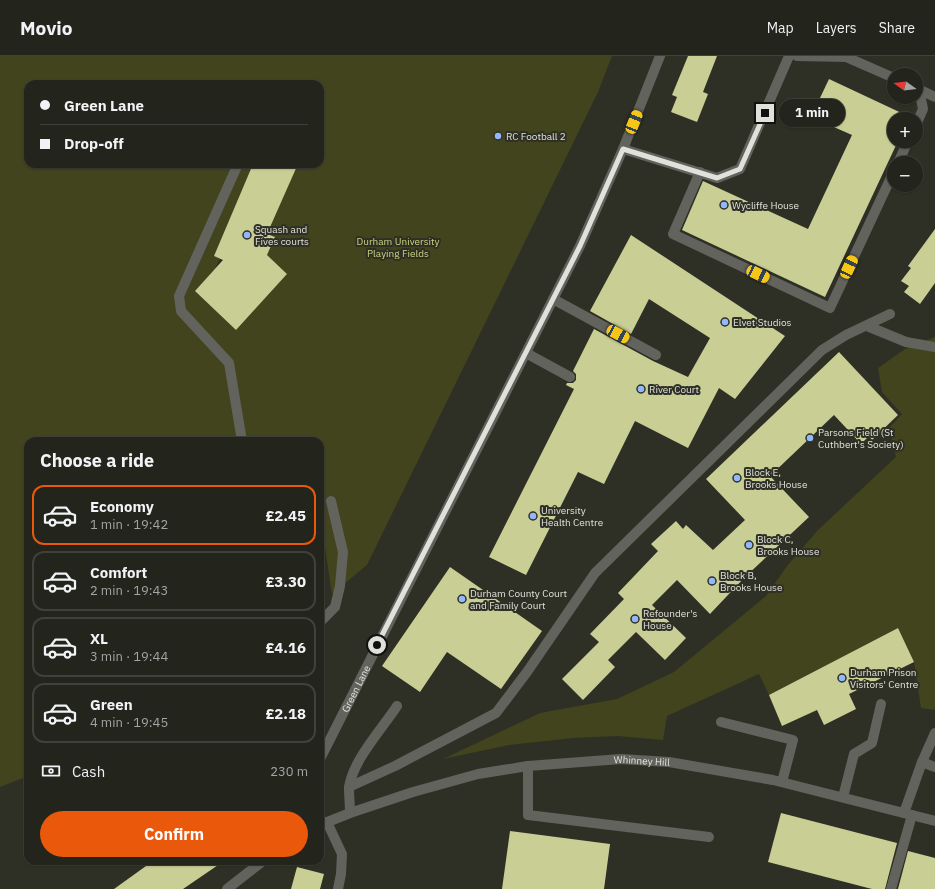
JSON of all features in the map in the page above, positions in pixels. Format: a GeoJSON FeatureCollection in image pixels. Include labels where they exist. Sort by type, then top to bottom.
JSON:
{"type":"FeatureCollection","features":[{"type":"Feature","properties":{"kind":"street","name":"Green Lane"},"geometry":{"type":"LineString","coordinates":[[324,751],[580,246],[623,149],[660,56]]}},
{"type":"Feature","properties":{"kind":"street"},"geometry":{"type":"LineString","coordinates":[[623,149],[717,178],[740,169],[790,56]]}},
{"type":"Feature","properties":{"kind":"street"},"geometry":{"type":"LineString","coordinates":[[797,56],[846,57],[887,75]]}},
{"type":"Feature","properties":{"kind":"street"},"geometry":{"type":"LineString","coordinates":[[923,91],[935,97]]}},
{"type":"Feature","properties":{"kind":"street"},"geometry":{"type":"LineString","coordinates":[[236,168],[179,296],[180,312],[230,364],[241,437]]}},
{"type":"Feature","properties":{"kind":"street"},"geometry":{"type":"LineString","coordinates":[[700,172],[673,234],[830,308],[887,186]]}},
{"type":"Feature","properties":{"kind":"street"},"geometry":{"type":"LineString","coordinates":[[553,299],[656,355]]}},
{"type":"Feature","properties":{"kind":"street"},"geometry":{"type":"LineString","coordinates":[[350,788],[496,713],[527,672],[595,573],[822,350],[846,335],[890,314]]}},
{"type":"Feature","properties":{"kind":"street"},"geometry":{"type":"LineString","coordinates":[[866,326],[906,342],[935,348]]}},
{"type":"Feature","properties":{"kind":"street"},"geometry":{"type":"LineString","coordinates":[[526,353],[570,376]]}},
{"type":"Feature","properties":{"kind":"street"},"geometry":{"type":"LineString","coordinates":[[324,618],[335,607],[340,586],[343,552],[331,501]]}},
{"type":"Feature","properties":{"kind":"street"},"geometry":{"type":"LineString","coordinates":[[843,797],[854,754],[872,743],[881,704]]}},
{"type":"Feature","properties":{"kind":"street"},"geometry":{"type":"LineString","coordinates":[[350,813],[350,788],[354,771],[360,758],[398,706]]}},
{"type":"Feature","properties":{"kind":"street"},"geometry":{"type":"LineString","coordinates":[[721,722],[793,740],[782,782]]}},
{"type":"Feature","properties":{"kind":"street"},"geometry":{"type":"LineString","coordinates":[[891,889],[908,814],[922,762],[935,733]]}},
{"type":"Feature","properties":{"kind":"street","name":"Whinney Hill"},"geometry":{"type":"LineString","coordinates":[[324,824],[350,813],[413,792],[478,774],[528,766],[621,760],[669,762],[782,782],[935,821]]}},
{"type":"Feature","properties":{"kind":"street"},"geometry":{"type":"LineString","coordinates":[[922,762],[935,767]]}},
{"type":"Feature","properties":{"kind":"street"},"geometry":{"type":"LineString","coordinates":[[528,766],[528,815],[709,837]]}},
{"type":"Feature","properties":{"kind":"street"},"geometry":{"type":"LineString","coordinates":[[324,824],[342,854],[341,874],[338,889]]}},
{"type":"Feature","properties":{"kind":"street"},"geometry":{"type":"LineString","coordinates":[[227,889],[237,886],[259,865]]}},
{"type":"Feature","properties":{"kind":"green space","name":"Durham University Playing Fields"},"geometry":{"type":"Polygon","coordinates":[[[0,56],[612,56],[598,92],[367,565],[332,594],[324,541],[324,437],[24,437],[24,778],[0,787],[0,56]],[[24,80],[24,168],[251,168],[214,256],[220,258],[215,269],[236,330],[287,274],[267,255],[275,237],[267,234],[296,168],[324,168],[324,80],[24,80]]]}},
{"type":"Feature","properties":{"kind":"green space"},"geometry":{"type":"Polygon","coordinates":[[[935,337],[935,710],[921,708],[914,662],[898,628],[769,695],[759,674],[667,716],[663,740],[618,736],[573,738],[509,745],[443,759],[540,713],[617,699],[674,672],[766,596],[787,566],[818,530],[896,457],[889,428],[902,414],[882,392],[878,368],[905,349],[935,337]]]}},
{"type":"Feature","properties":{"kind":"building"},"geometry":{"type":"Polygon","coordinates":[[[688,56],[717,56],[703,92],[708,94],[697,122],[671,112],[677,97],[672,95],[688,56]]]}},
{"type":"Feature","properties":{"kind":"building","name":"Wycliffe House"},"geometry":{"type":"Polygon","coordinates":[[[829,79],[899,112],[887,112],[887,148],[895,148],[891,156],[887,156],[887,165],[825,297],[682,230],[703,181],[808,229],[852,135],[811,117],[829,79]]]}},
{"type":"Feature","properties":{"kind":"building","name":"Squash and Fives courts"},"geometry":{"type":"Polygon","coordinates":[[[251,168],[296,168],[267,234],[275,237],[267,255],[287,274],[236,330],[195,291],[223,260],[214,256],[251,168]]]}},
{"type":"Feature","properties":{"kind":"building"},"geometry":{"type":"Polygon","coordinates":[[[935,229],[935,283],[920,304],[904,292],[909,286],[901,281],[911,268],[908,266],[935,229]]]}},
{"type":"Feature","properties":{"kind":"building"},"geometry":{"type":"Polygon","coordinates":[[[631,235],[785,336],[735,399],[719,388],[688,448],[635,421],[604,484],[578,472],[526,575],[489,557],[574,389],[566,385],[567,383],[573,383],[576,380],[576,374],[573,371],[594,329],[653,361],[688,377],[710,338],[649,299],[631,334],[590,311],[631,235]]]}},
{"type":"Feature","properties":{"kind":"building"},"geometry":{"type":"Polygon","coordinates":[[[839,352],[898,415],[872,440],[869,436],[861,444],[834,415],[770,476],[809,517],[744,578],[710,614],[677,580],[652,605],[686,638],[665,660],[636,632],[608,660],[615,667],[583,700],[562,679],[599,642],[590,634],[624,599],[618,593],[658,551],[651,544],[676,521],[683,529],[686,525],[713,550],[745,520],[706,479],[839,352]]]}},
{"type":"Feature","properties":{"kind":"building","name":"Durham County Court and Family Court"},"geometry":{"type":"Polygon","coordinates":[[[450,567],[542,631],[501,689],[447,652],[420,692],[382,666],[450,567]]]}},
{"type":"Feature","properties":{"kind":"building","name":"Durham Prison Visitors' Centre"},"geometry":{"type":"Polygon","coordinates":[[[898,628],[914,662],[849,694],[856,709],[824,725],[817,710],[782,726],[769,695],[898,628]]]}},
{"type":"Feature","properties":{"kind":"building"},"geometry":{"type":"Polygon","coordinates":[[[781,813],[897,843],[885,889],[872,889],[768,862],[781,813]]]}},
{"type":"Feature","properties":{"kind":"building"},"geometry":{"type":"Polygon","coordinates":[[[510,831],[610,844],[604,889],[502,889],[510,831]]]}},
{"type":"Feature","properties":{"kind":"building"},"geometry":{"type":"Polygon","coordinates":[[[908,851],[935,858],[935,889],[898,889],[908,851]]]}},
{"type":"Feature","properties":{"kind":"building"},"geometry":{"type":"Polygon","coordinates":[[[147,865],[218,865],[183,889],[114,889],[147,865]]]}},
{"type":"Feature","properties":{"kind":"building"},"geometry":{"type":"Polygon","coordinates":[[[297,867],[324,874],[320,889],[291,889],[297,867]]]}},
{"type":"Feature","properties":{"kind":"place","name":"RC Football 2"},"geometry":{"type":"Point","coordinates":[498,136]}},
{"type":"Feature","properties":{"kind":"place","name":"Wycliffe House"},"geometry":{"type":"Point","coordinates":[724,205]}},
{"type":"Feature","properties":{"kind":"place","name":"Squash and Fives courts"},"geometry":{"type":"Point","coordinates":[247,235]}},
{"type":"Feature","properties":{"kind":"place","name":"Elvet Studios"},"geometry":{"type":"Point","coordinates":[725,322]}},
{"type":"Feature","properties":{"kind":"place","name":"River Court"},"geometry":{"type":"Point","coordinates":[641,389]}},
{"type":"Feature","properties":{"kind":"place","name":"Parsons Field (St Cuthbert's Society)"},"geometry":{"type":"Point","coordinates":[810,438]}},
{"type":"Feature","properties":{"kind":"place","name":"Block E, Brooks House"},"geometry":{"type":"Point","coordinates":[737,478]}},
{"type":"Feature","properties":{"kind":"place","name":"University Health Centre"},"geometry":{"type":"Point","coordinates":[533,516]}},
{"type":"Feature","properties":{"kind":"place","name":"Block C, Brooks House"},"geometry":{"type":"Point","coordinates":[749,545]}},
{"type":"Feature","properties":{"kind":"place","name":"Block B, Brooks House"},"geometry":{"type":"Point","coordinates":[712,581]}},
{"type":"Feature","properties":{"kind":"place","name":"Durham County Court and Family Court"},"geometry":{"type":"Point","coordinates":[462,599]}},
{"type":"Feature","properties":{"kind":"place","name":"Refounder's House"},"geometry":{"type":"Point","coordinates":[635,619]}},
{"type":"Feature","properties":{"kind":"place","name":"Durham Prison Visitors' Centre"},"geometry":{"type":"Point","coordinates":[842,678]}},
{"type":"Feature","properties":{"kind":"route"},"geometry":{"type":"LineString","coordinates":[[377,645],[580,246],[623,149],[717,178],[740,169],[765,113]]}}]}
